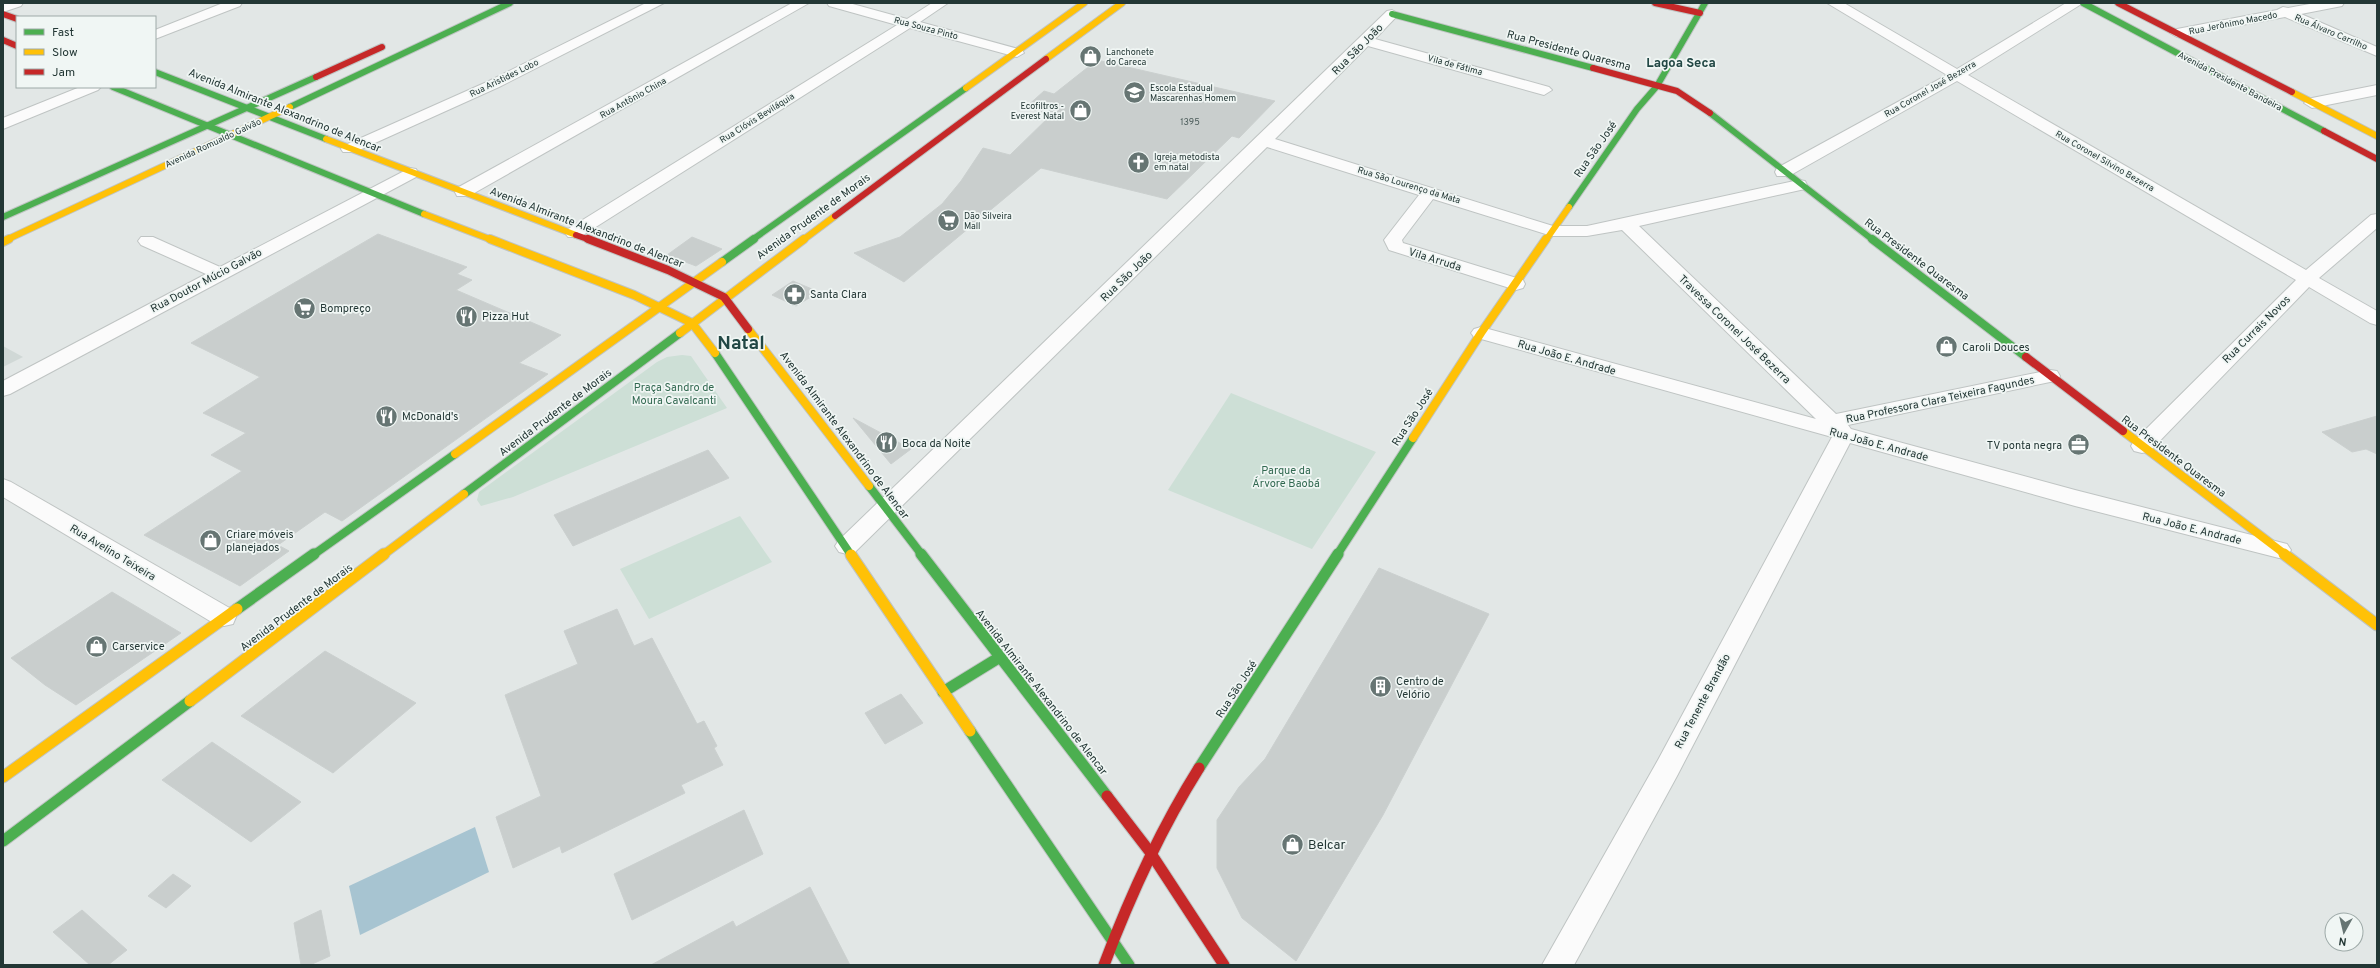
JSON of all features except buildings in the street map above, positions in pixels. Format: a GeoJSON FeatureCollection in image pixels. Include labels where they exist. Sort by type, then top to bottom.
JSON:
{"type":"FeatureCollection","features":[{"type":"Feature","properties":{"kind":"main road","name":"Avenida Romualdo Galvão"},"geometry":{"type":"LineString","coordinates":[[3,242],[510,3]]}},
{"type":"Feature","properties":{"kind":"main road","name":"Avenida Prudente de Morais"},"geometry":{"type":"LineString","coordinates":[[3,777],[224,617],[1017,53],[1084,3]]}},
{"type":"Feature","properties":{"kind":"main road","name":"Avenida Prudente de Morais"},"geometry":{"type":"LineString","coordinates":[[3,841],[724,298],[1122,3]]}},
{"type":"Feature","properties":{"kind":"main road"},"geometry":{"type":"LineString","coordinates":[[1655,3],[1700,13]]}},
{"type":"Feature","properties":{"kind":"main road","name":"Rua São José"},"geometry":{"type":"LineString","coordinates":[[1104,965],[1127,905],[1150,852],[1176,803],[1481,333],[1637,109],[1657,86],[1706,3]]}},
{"type":"Feature","properties":{"kind":"main road","name":"Avenida Presidente Bandeira"},"geometry":{"type":"LineString","coordinates":[[2083,3],[2377,159]]}},
{"type":"Feature","properties":{"kind":"main road"},"geometry":{"type":"LineString","coordinates":[[2097,3],[2113,8],[2129,8]]}},
{"type":"Feature","properties":{"kind":"main road","name":"Avenida Presidente Bandeira"},"geometry":{"type":"LineString","coordinates":[[2118,3],[2377,136]]}},
{"type":"Feature","properties":{"kind":"main road","name":"Rua Presidente Quaresma"},"geometry":{"type":"LineString","coordinates":[[1395,11],[1657,86],[1677,92],[1693,100],[1799,185],[2377,625]]}},
{"type":"Feature","properties":{"kind":"main road"},"geometry":{"type":"LineString","coordinates":[[3,14],[16,19]]}},
{"type":"Feature","properties":{"kind":"main road"},"geometry":{"type":"LineString","coordinates":[[3,40],[16,46]]}},
{"type":"Feature","properties":{"kind":"main road","name":"Avenida Romualdo Galvão"},"geometry":{"type":"LineString","coordinates":[[3,217],[394,42]]}},
{"type":"Feature","properties":{"kind":"main road"},"geometry":{"type":"LineString","coordinates":[[2197,63],[2225,58]]}},
{"type":"Feature","properties":{"kind":"main road","name":"Avenida Almirante Alexandrino de Alencar"},"geometry":{"type":"LineString","coordinates":[[156,72],[271,116],[410,173],[574,233],[696,282],[724,298],[1150,852],[1224,965]]}},
{"type":"Feature","properties":{"kind":"main road"},"geometry":{"type":"LineString","coordinates":[[115,88],[369,193],[626,292],[692,323],[715,352],[847,546],[943,692],[1035,823],[1129,965]]}},
{"type":"Feature","properties":{"kind":"main road"},"geometry":{"type":"LineString","coordinates":[[943,692],[1000,657]]}},
{"type":"Feature","properties":{"kind":"street"},"geometry":{"type":"LineString","coordinates":[[3,8],[16,3]]}},
{"type":"Feature","properties":{"kind":"street"},"geometry":{"type":"LineString","coordinates":[[156,35],[235,3]]}},
{"type":"Feature","properties":{"kind":"street","name":"Rua Aristides Lobo"},"geometry":{"type":"LineString","coordinates":[[349,149],[494,84],[657,3]]}},
{"type":"Feature","properties":{"kind":"street","name":"Rua Antônio China"},"geometry":{"type":"LineString","coordinates":[[463,192],[802,3]]}},
{"type":"Feature","properties":{"kind":"street","name":"Rua Souza Pinto"},"geometry":{"type":"LineString","coordinates":[[834,3],[1017,53]]}},
{"type":"Feature","properties":{"kind":"street","name":"Rua Clóvis Beviláquia"},"geometry":{"type":"LineString","coordinates":[[574,233],[941,3]]}},
{"type":"Feature","properties":{"kind":"street","name":"Rua Coronel Silvino Bezerra"},"geometry":{"type":"LineString","coordinates":[[1834,3],[2377,319]]}},
{"type":"Feature","properties":{"kind":"street","name":"Rua Coronel José Bezerra"},"geometry":{"type":"LineString","coordinates":[[1783,172],[1957,75],[2076,3]]}},
{"type":"Feature","properties":{"kind":"street","name":"Rua Álvaro Carrilho"},"geometry":{"type":"LineString","coordinates":[[2264,3],[2377,52]]}},
{"type":"Feature","properties":{"kind":"street","name":"Rua Jerônimo Macedo"},"geometry":{"type":"LineString","coordinates":[[2177,33],[2337,3]]}},
{"type":"Feature","properties":{"kind":"street","name":"Rua São João"},"geometry":{"type":"LineString","coordinates":[[847,546],[1264,141],[1395,11]]}},
{"type":"Feature","properties":{"kind":"street","name":"Vila de Fátima"},"geometry":{"type":"LineString","coordinates":[[1366,41],[1544,90]]}},
{"type":"Feature","properties":{"kind":"street"},"geometry":{"type":"LineString","coordinates":[[3,124],[91,88]]}},
{"type":"Feature","properties":{"kind":"street"},"geometry":{"type":"LineString","coordinates":[[2312,103],[2377,90]]}},
{"type":"Feature","properties":{"kind":"street","name":"Rua São Lourenço da Mata"},"geometry":{"type":"LineString","coordinates":[[1264,141],[1552,231]]}},
{"type":"Feature","properties":{"kind":"street","name":"Rua Doutor Múcio Galvão"},"geometry":{"type":"LineString","coordinates":[[3,389],[369,193],[410,173]]}},
{"type":"Feature","properties":{"kind":"street"},"geometry":{"type":"LineString","coordinates":[[1552,231],[1587,231],[1626,224],[1799,185]]}},
{"type":"Feature","properties":{"kind":"street","name":"Vila Arruda"},"geometry":{"type":"LineString","coordinates":[[1430,192],[1393,240],[1395,246],[1516,284]]}},
{"type":"Feature","properties":{"kind":"street","name":"Rua Currais Novos"},"geometry":{"type":"LineString","coordinates":[[2142,446],[2307,279],[2377,219]]}},
{"type":"Feature","properties":{"kind":"street","name":"Travessa Coronel José Bezerra"},"geometry":{"type":"LineString","coordinates":[[1626,224],[1837,428]]}},
{"type":"Feature","properties":{"kind":"street"},"geometry":{"type":"LineString","coordinates":[[147,241],[219,273]]}},
{"type":"Feature","properties":{"kind":"street","name":"Rua João E. Andrade"},"geometry":{"type":"LineString","coordinates":[[1481,333],[1837,428],[2073,504],[2279,550]]}},
{"type":"Feature","properties":{"kind":"street","name":"Rua Professora Clara Teixeira Fagundes"},"geometry":{"type":"LineString","coordinates":[[1837,428],[2050,376]]}},
{"type":"Feature","properties":{"kind":"street","name":"Rua Tenente Brandão"},"geometry":{"type":"LineString","coordinates":[[1557,965],[1690,724],[1837,428]]}},
{"type":"Feature","properties":{"kind":"street","name":"Rua Avelino Teixeira"},"geometry":{"type":"LineString","coordinates":[[3,486],[224,617]]}},
{"type":"Feature","properties":{"kind":"shaded area"},"geometry":{"type":"Polygon","coordinates":[[[3,346],[23,357],[3,367],[3,346]]]}},
{"type":"Feature","properties":{"kind":"green space","name":"Praça Sandro de Moura Cavalcanti"},"geometry":{"type":"Polygon","coordinates":[[[682,355],[691,356],[727,408],[513,497],[481,506],[477,500],[479,492],[657,362],[667,357],[682,355]]]}},
{"type":"Feature","properties":{"kind":"green space","name":"Parque da Árvore Baobá"},"geometry":{"type":"Polygon","coordinates":[[[1231,393],[1376,452],[1312,549],[1168,490],[1231,393]]]}},
{"type":"Feature","properties":{"kind":"green space"},"geometry":{"type":"Polygon","coordinates":[[[740,516],[772,562],[649,619],[620,569],[740,516]]]}},
{"type":"Feature","properties":{"kind":"water"},"geometry":{"type":"Polygon","coordinates":[[[475,827],[489,872],[360,935],[349,886],[475,827]]]}},
{"type":"Feature","properties":{"kind":"traffic: fast"},"geometry":{"type":"LineString","coordinates":[[290,107],[510,3]]}},
{"type":"Feature","properties":{"kind":"traffic: fast"},"geometry":{"type":"LineString","coordinates":[[1569,207],[1637,109],[1657,86],[1705,3]]}},
{"type":"Feature","properties":{"kind":"traffic: fast"},"geometry":{"type":"LineString","coordinates":[[2083,3],[2324,131]]}},
{"type":"Feature","properties":{"kind":"traffic: fast"},"geometry":{"type":"LineString","coordinates":[[1392,14],[1593,68]]}},
{"type":"Feature","properties":{"kind":"traffic: fast"},"geometry":{"type":"LineString","coordinates":[[156,72],[326,139]]}},
{"type":"Feature","properties":{"kind":"traffic: fast"},"geometry":{"type":"LineString","coordinates":[[3,217],[316,77]]}},
{"type":"Feature","properties":{"kind":"traffic: fast"},"geometry":{"type":"LineString","coordinates":[[115,88],[424,214]]}},
{"type":"Feature","properties":{"kind":"traffic: fast"},"geometry":{"type":"LineString","coordinates":[[722,262],[966,88]]}},
{"type":"Feature","properties":{"kind":"traffic: fast"},"geometry":{"type":"LineString","coordinates":[[1710,113],[1783,172],[2026,357]]}},
{"type":"Feature","properties":{"kind":"traffic: fast"},"geometry":{"type":"LineString","coordinates":[[464,494],[680,333]]}},
{"type":"Feature","properties":{"kind":"traffic: fast"},"geometry":{"type":"LineString","coordinates":[[715,353],[851,555]]}},
{"type":"Feature","properties":{"kind":"traffic: fast"},"geometry":{"type":"LineString","coordinates":[[1199,768],[1413,438]]}},
{"type":"Feature","properties":{"kind":"traffic: fast"},"geometry":{"type":"LineString","coordinates":[[237,609],[455,454]]}},
{"type":"Feature","properties":{"kind":"traffic: fast"},"geometry":{"type":"LineString","coordinates":[[869,486],[1107,796]]}},
{"type":"Feature","properties":{"kind":"traffic: fast"},"geometry":{"type":"LineString","coordinates":[[943,692],[1000,657]]}},
{"type":"Feature","properties":{"kind":"traffic: fast"},"geometry":{"type":"LineString","coordinates":[[3,841],[190,701]]}},
{"type":"Feature","properties":{"kind":"traffic: fast"},"geometry":{"type":"LineString","coordinates":[[970,731],[1129,965]]}},
{"type":"Feature","properties":{"kind":"traffic: slow"},"geometry":{"type":"LineString","coordinates":[[966,88],[1084,3]]}},
{"type":"Feature","properties":{"kind":"traffic: slow"},"geometry":{"type":"LineString","coordinates":[[1046,59],[1122,3]]}},
{"type":"Feature","properties":{"kind":"traffic: slow"},"geometry":{"type":"LineString","coordinates":[[2292,92],[2377,136]]}},
{"type":"Feature","properties":{"kind":"traffic: slow"},"geometry":{"type":"LineString","coordinates":[[3,242],[290,107]]}},
{"type":"Feature","properties":{"kind":"traffic: slow"},"geometry":{"type":"LineString","coordinates":[[326,139],[576,235]]}},
{"type":"Feature","properties":{"kind":"traffic: slow"},"geometry":{"type":"LineString","coordinates":[[1413,438],[1481,333],[1569,207]]}},
{"type":"Feature","properties":{"kind":"traffic: slow"},"geometry":{"type":"LineString","coordinates":[[424,214],[634,295],[692,323],[715,353]]}},
{"type":"Feature","properties":{"kind":"traffic: slow"},"geometry":{"type":"LineString","coordinates":[[680,333],[835,216]]}},
{"type":"Feature","properties":{"kind":"traffic: slow"},"geometry":{"type":"LineString","coordinates":[[455,454],[722,262]]}},
{"type":"Feature","properties":{"kind":"traffic: slow"},"geometry":{"type":"LineString","coordinates":[[748,329],[869,486]]}},
{"type":"Feature","properties":{"kind":"traffic: slow"},"geometry":{"type":"LineString","coordinates":[[2123,431],[2377,625]]}},
{"type":"Feature","properties":{"kind":"traffic: slow"},"geometry":{"type":"LineString","coordinates":[[190,701],[464,494]]}},
{"type":"Feature","properties":{"kind":"traffic: slow"},"geometry":{"type":"LineString","coordinates":[[851,555],[970,731]]}},
{"type":"Feature","properties":{"kind":"traffic: slow"},"geometry":{"type":"LineString","coordinates":[[3,777],[237,609]]}},
{"type":"Feature","properties":{"kind":"traffic: jam"},"geometry":{"type":"LineString","coordinates":[[1655,3],[1700,13]]}},
{"type":"Feature","properties":{"kind":"traffic: jam"},"geometry":{"type":"LineString","coordinates":[[2118,3],[2292,92]]}},
{"type":"Feature","properties":{"kind":"traffic: jam"},"geometry":{"type":"LineString","coordinates":[[3,14],[16,19]]}},
{"type":"Feature","properties":{"kind":"traffic: jam"},"geometry":{"type":"LineString","coordinates":[[3,40],[16,46]]}},
{"type":"Feature","properties":{"kind":"traffic: jam"},"geometry":{"type":"LineString","coordinates":[[316,77],[382,47]]}},
{"type":"Feature","properties":{"kind":"traffic: jam"},"geometry":{"type":"LineString","coordinates":[[835,216],[1046,59]]}},
{"type":"Feature","properties":{"kind":"traffic: jam"},"geometry":{"type":"LineString","coordinates":[[1593,68],[1677,91],[1710,113]]}},
{"type":"Feature","properties":{"kind":"traffic: jam"},"geometry":{"type":"LineString","coordinates":[[2324,131],[2377,159]]}},
{"type":"Feature","properties":{"kind":"traffic: jam"},"geometry":{"type":"LineString","coordinates":[[576,235],[668,270],[724,297],[748,329]]}},
{"type":"Feature","properties":{"kind":"traffic: jam"},"geometry":{"type":"LineString","coordinates":[[2026,357],[2123,431]]}},
{"type":"Feature","properties":{"kind":"traffic: jam"},"geometry":{"type":"LineString","coordinates":[[1104,965],[1124,914],[1158,839],[1184,791],[1199,768]]}},
{"type":"Feature","properties":{"kind":"traffic: jam"},"geometry":{"type":"LineString","coordinates":[[1107,796],[1150,852],[1224,965]]}},
{"type":"Feature","properties":{"kind":"place","name":"Lanchonete do Careca"},"geometry":{"type":"Point","coordinates":[1090,57]}},
{"type":"Feature","properties":{"kind":"place","name":"Escola Estadual Mascarenhas Homem"},"geometry":{"type":"Point","coordinates":[1135,93]}},
{"type":"Feature","properties":{"kind":"place","name":"Ecofiltros - Everest Natal"},"geometry":{"type":"Point","coordinates":[1080,111]}},
{"type":"Feature","properties":{"kind":"place","name":"Igreja metodista em natal"},"geometry":{"type":"Point","coordinates":[1139,162]}},
{"type":"Feature","properties":{"kind":"place","name":"Dão Silveira Mall"},"geometry":{"type":"Point","coordinates":[949,221]}},
{"type":"Feature","properties":{"kind":"place","name":"Santa Clara"},"geometry":{"type":"Point","coordinates":[795,294]}},
{"type":"Feature","properties":{"kind":"place","name":"Bompreço"},"geometry":{"type":"Point","coordinates":[305,308]}},
{"type":"Feature","properties":{"kind":"place","name":"Pizza Hut"},"geometry":{"type":"Point","coordinates":[467,316]}},
{"type":"Feature","properties":{"kind":"place","name":"Caroli Douces"},"geometry":{"type":"Point","coordinates":[1947,347]}},
{"type":"Feature","properties":{"kind":"place","name":"McDonald's"},"geometry":{"type":"Point","coordinates":[386,416]}},
{"type":"Feature","properties":{"kind":"place","name":"Boca da Noite"},"geometry":{"type":"Point","coordinates":[886,443]}},
{"type":"Feature","properties":{"kind":"place","name":"TV ponta negra"},"geometry":{"type":"Point","coordinates":[2078,445]}},
{"type":"Feature","properties":{"kind":"place","name":"Criare móveis planejados"},"geometry":{"type":"Point","coordinates":[211,540]}},
{"type":"Feature","properties":{"kind":"place","name":"Carservice"},"geometry":{"type":"Point","coordinates":[96,646]}},
{"type":"Feature","properties":{"kind":"place","name":"Centro de Velório"},"geometry":{"type":"Point","coordinates":[1380,687]}},
{"type":"Feature","properties":{"kind":"place","name":"Belcar"},"geometry":{"type":"Point","coordinates":[1292,844]}},
{"type":"Feature","properties":{"kind":"district","name":"Lagoa Seca"},"geometry":{"type":"Point","coordinates":[1681,62]}},
{"type":"Feature","properties":{"kind":"district","name":"Natal"},"geometry":{"type":"Point","coordinates":[741,342]}}]}
